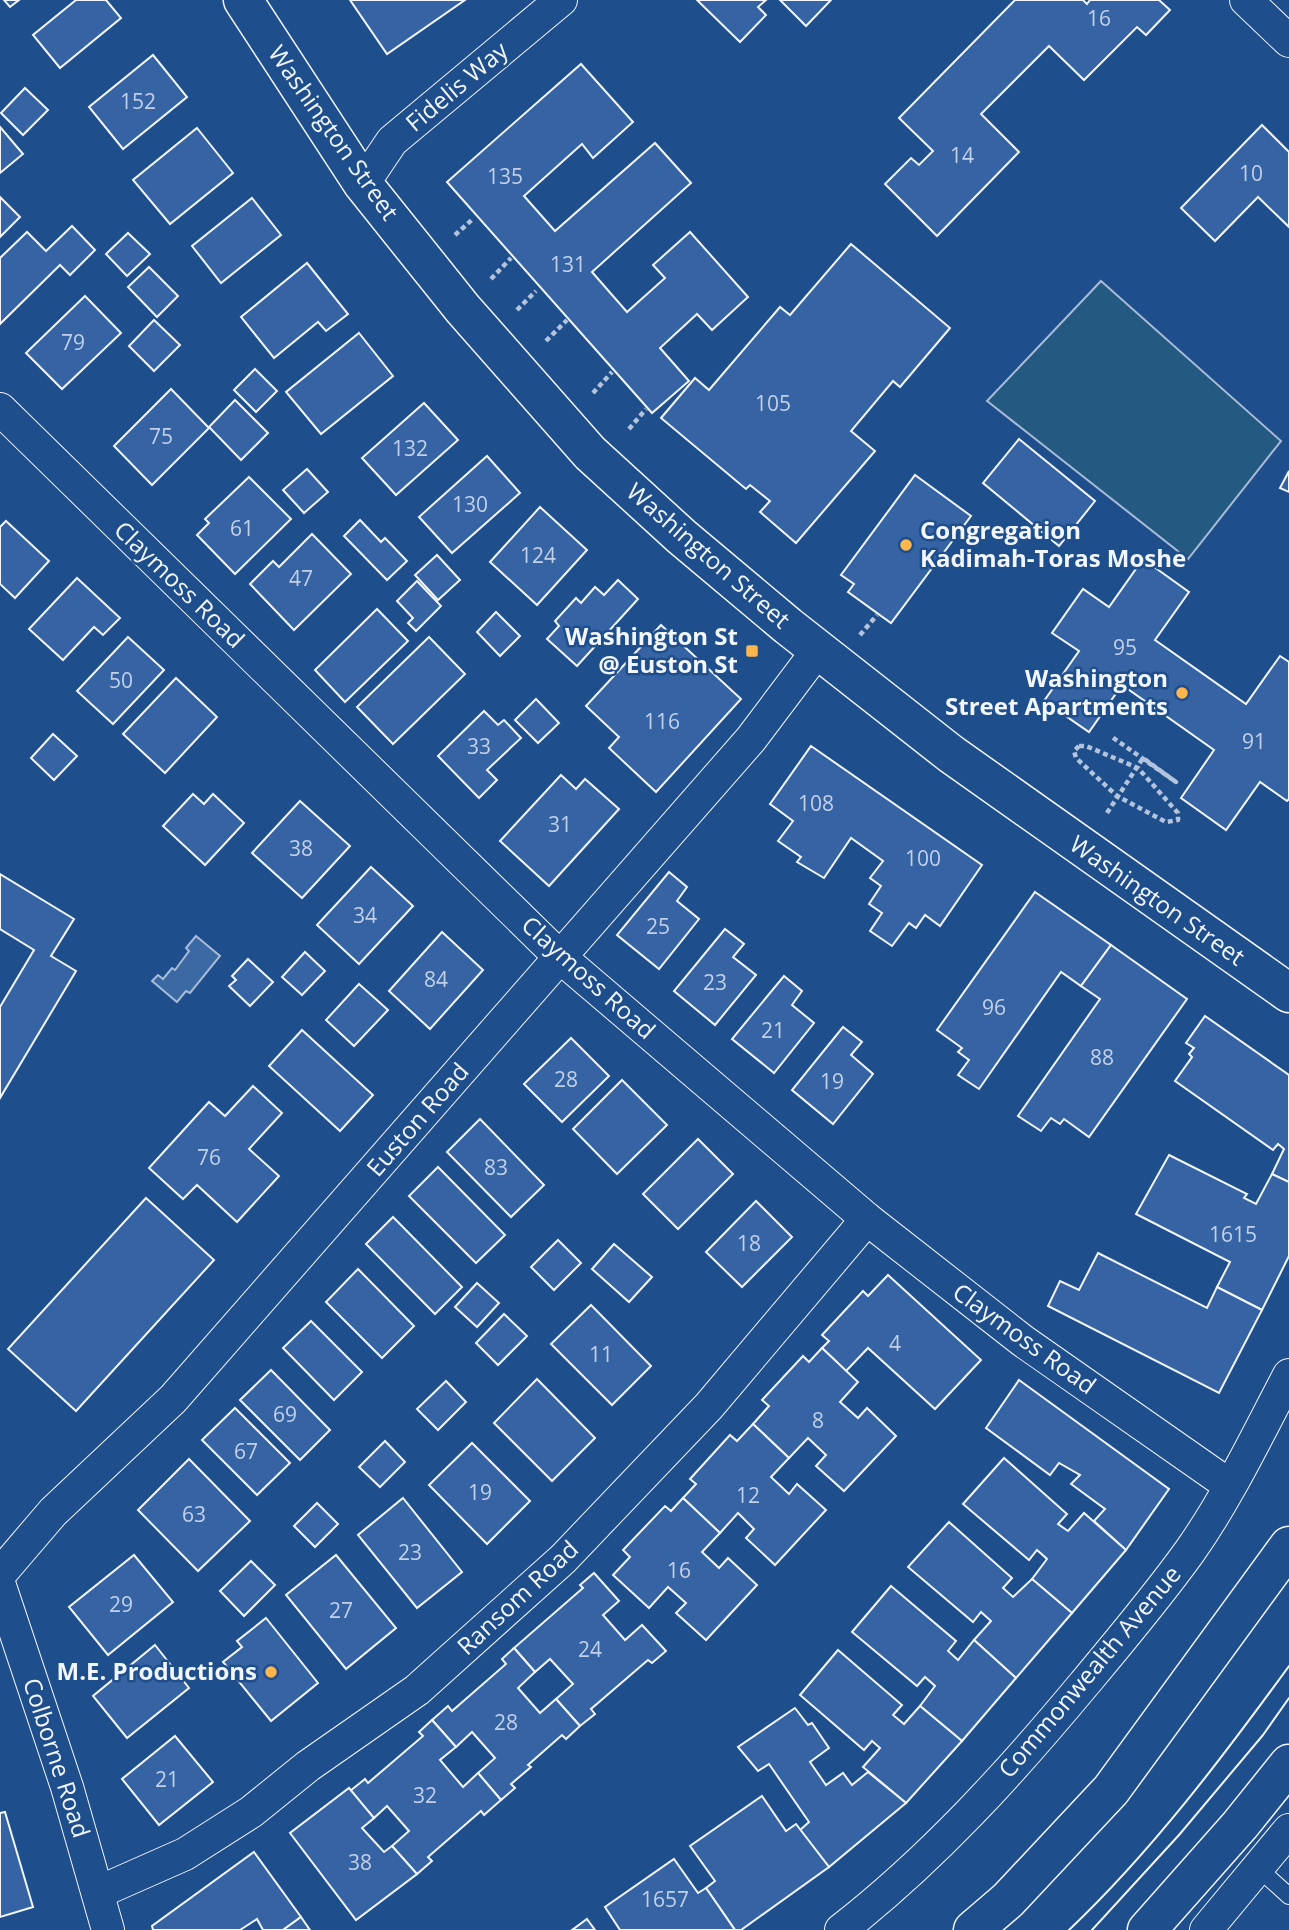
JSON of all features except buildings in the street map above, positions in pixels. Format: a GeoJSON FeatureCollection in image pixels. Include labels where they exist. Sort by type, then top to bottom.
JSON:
{"type":"FeatureCollection","features":[{"type":"Feature","properties":{"kind":"main road","name":"Washington Street"},"geometry":{"type":"LineString","coordinates":[[243,0],[363,184],[463,309],[590,453],[682,537],[818,650],[951,754],[1289,993]]}},
{"type":"Feature","properties":{"kind":"main road"},"geometry":{"type":"LineString","coordinates":[[973,1930],[1008,1900],[1111,1790],[1289,1546]]}},
{"type":"Feature","properties":{"kind":"main road"},"geometry":{"type":"LineString","coordinates":[[1147,1930],[1240,1825],[1289,1764]]}},
{"type":"Feature","properties":{"kind":"street","name":"Fidelis Way"},"geometry":{"type":"LineString","coordinates":[[363,184],[392,141],[561,0]]}},
{"type":"Feature","properties":{"kind":"street"},"geometry":{"type":"LineString","coordinates":[[1246,0],[1284,24]]}},
{"type":"Feature","properties":{"kind":"street","name":"Claymoss Road"},"geometry":{"type":"LineString","coordinates":[[0,409],[560,957],[867,1219],[1023,1341],[1229,1485]]}},
{"type":"Feature","properties":{"kind":"street","name":"Euston Road"},"geometry":{"type":"LineString","coordinates":[[0,1574],[53,1512],[173,1399],[751,739],[818,650]]}},
{"type":"Feature","properties":{"kind":"street","name":"Ransom Road"},"geometry":{"type":"LineString","coordinates":[[99,1892],[186,1854],[251,1812],[308,1766],[417,1690],[563,1559],[700,1416],[867,1219]]}},
{"type":"Feature","properties":{"kind":"street","name":"Commonwealth Avenue"},"geometry":{"type":"LineString","coordinates":[[841,1930],[958,1826],[1032,1746],[1107,1656],[1189,1551],[1229,1485],[1289,1375]]}},
{"type":"Feature","properties":{"kind":"street","name":"Colborne Road"},"geometry":{"type":"LineString","coordinates":[[0,1586],[67,1787],[108,1930]]}},
{"type":"Feature","properties":{"kind":"street"},"geometry":{"type":"LineString","coordinates":[[1206,1930],[1289,1830]]}},
{"type":"Feature","properties":{"kind":"lane"},"geometry":{"type":"LineString","coordinates":[[1258,1868],[1289,1895]]}},
{"type":"Feature","properties":{"kind":"path"},"geometry":{"type":"LineString","coordinates":[[455,235],[474,218]]}},
{"type":"Feature","properties":{"kind":"path"},"geometry":{"type":"LineString","coordinates":[[491,279],[510,258]]}},
{"type":"Feature","properties":{"kind":"path"},"geometry":{"type":"LineString","coordinates":[[517,310],[536,291]]}},
{"type":"Feature","properties":{"kind":"path"},"geometry":{"type":"LineString","coordinates":[[546,341],[567,320]]}},
{"type":"Feature","properties":{"kind":"path"},"geometry":{"type":"LineString","coordinates":[[593,393],[612,372]]}},
{"type":"Feature","properties":{"kind":"path"},"geometry":{"type":"LineString","coordinates":[[629,429],[646,409]]}},
{"type":"Feature","properties":{"kind":"path"},"geometry":{"type":"LineString","coordinates":[[860,635],[877,615]]}},
{"type":"Feature","properties":{"kind":"path"},"geometry":{"type":"LineString","coordinates":[[1112,737],[1176,782]]}},
{"type":"Feature","properties":{"kind":"path"},"geometry":{"type":"LineString","coordinates":[[1079,746],[1086,746],[1138,768],[1178,813],[1178,820],[1166,822],[1117,796],[1076,758],[1074,751],[1079,746]]}},
{"type":"Feature","properties":{"kind":"path"},"geometry":{"type":"LineString","coordinates":[[1107,813],[1143,758]]}},
{"type":"Feature","properties":{"kind":"shaded area"},"geometry":{"type":"Polygon","coordinates":[[[1101,281],[1281,441],[1188,559],[987,401],[1101,281]]]}},
{"type":"Feature","properties":{"kind":"shaded area"},"geometry":{"type":"Polygon","coordinates":[[[196,936],[220,956],[190,993],[186,991],[177,1002],[152,981],[158,975],[163,979],[172,968],[175,970],[189,951],[186,948],[196,936]]]}},
{"type":"Feature","properties":{"kind":"tram line"},"geometry":{"type":"LineString","coordinates":[[1069,1930],[1100,1900],[1157,1836],[1212,1769],[1289,1666]]}},
{"type":"Feature","properties":{"kind":"tram line"},"geometry":{"type":"LineString","coordinates":[[1092,1930],[1179,1835],[1263,1735],[1289,1698]]}},
{"type":"Feature","properties":{"kind":"place","name":"Congregation Kadimah-Toras Moshe"},"geometry":{"type":"Point","coordinates":[906,545]}},
{"type":"Feature","properties":{"kind":"place","name":"Washington St @ Euston St"},"geometry":{"type":"Point","coordinates":[752,651]}},
{"type":"Feature","properties":{"kind":"place","name":"Washington Street Apartments"},"geometry":{"type":"Point","coordinates":[1182,693]}},
{"type":"Feature","properties":{"kind":"place","name":"M.E. Productions"},"geometry":{"type":"Point","coordinates":[271,1672]}}]}
